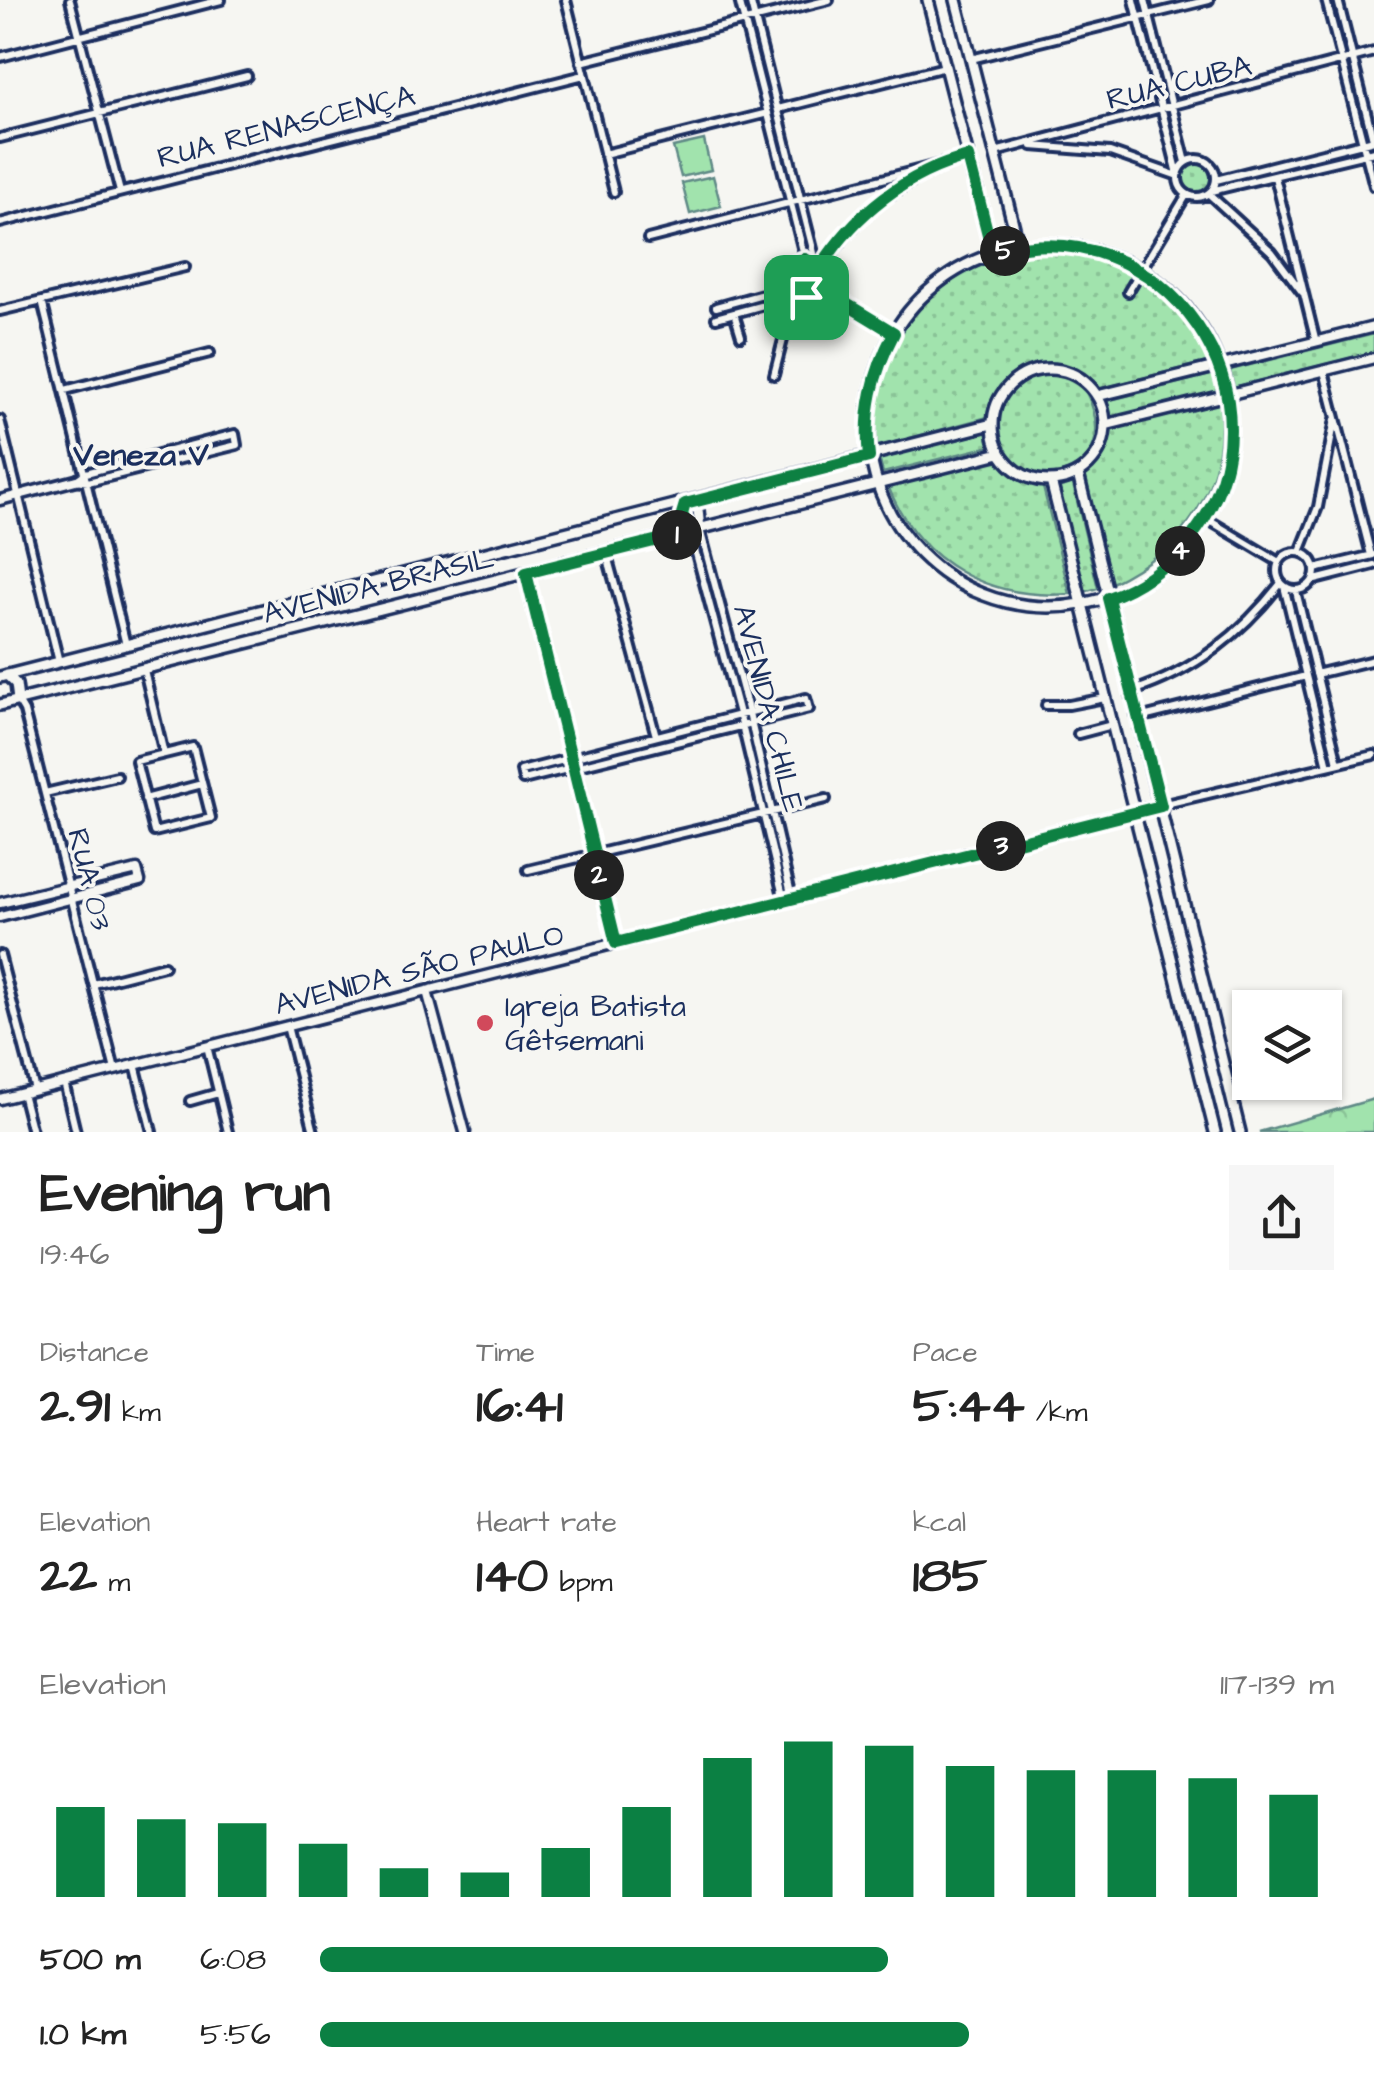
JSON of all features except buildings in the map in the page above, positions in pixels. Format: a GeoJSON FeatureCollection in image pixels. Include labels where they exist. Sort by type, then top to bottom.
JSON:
{"type":"FeatureCollection","features":[{"type":"Feature","properties":{"kind":"main road"},"geometry":{"type":"LineString","coordinates":[[928,0],[993,254]]}},
{"type":"Feature","properties":{"kind":"main road"},"geometry":{"type":"LineString","coordinates":[[956,0],[1019,248]]}},
{"type":"Feature","properties":{"kind":"main road"},"geometry":{"type":"LineString","coordinates":[[1063,245],[1088,249],[1141,271],[1163,286],[1203,331],[1227,395],[1231,426],[1228,454],[1222,483],[1205,518],[1176,556],[1154,575],[1108,598],[1081,604],[1030,606],[1007,602],[968,586],[919,550],[901,528],[877,484],[869,457],[868,418],[874,376],[894,333],[933,287],[958,270],[993,254],[1019,248],[1063,245]]}},
{"type":"Feature","properties":{"kind":"main road"},"geometry":{"type":"LineString","coordinates":[[1097,396],[1219,366]]}},
{"type":"Feature","properties":{"kind":"main road"},"geometry":{"type":"LineString","coordinates":[[1053,369],[1085,382],[1097,396],[1105,425],[1102,444],[1078,474],[1051,481],[1030,478],[1018,472],[1000,453],[992,424],[1002,393],[1013,381],[1035,370],[1053,369]]}},
{"type":"Feature","properties":{"kind":"main road"},"geometry":{"type":"LineString","coordinates":[[1105,425],[1227,395]]}},
{"type":"Feature","properties":{"kind":"main road","name":"AVENIDA BRASIL"},"geometry":{"type":"LineString","coordinates":[[4,676],[992,424]]}},
{"type":"Feature","properties":{"kind":"main road","name":"AVENIDA BRASIL"},"geometry":{"type":"LineString","coordinates":[[0,705],[1000,453]]}},
{"type":"Feature","properties":{"kind":"main road"},"geometry":{"type":"LineString","coordinates":[[1078,474],[1240,1132]]}},
{"type":"Feature","properties":{"kind":"main road"},"geometry":{"type":"LineString","coordinates":[[1051,481],[1215,1132]]}},
{"type":"Feature","properties":{"kind":"main road"},"geometry":{"type":"LineString","coordinates":[[688,503],[698,510],[695,530],[682,514],[688,503]]}},
{"type":"Feature","properties":{"kind":"main road"},"geometry":{"type":"LineString","coordinates":[[4,676],[16,684],[18,700]]}},
{"type":"Feature","properties":{"kind":"street"},"geometry":{"type":"LineString","coordinates":[[70,0],[120,192]]}},
{"type":"Feature","properties":{"kind":"street"},"geometry":{"type":"LineString","coordinates":[[0,57],[221,0]]}},
{"type":"Feature","properties":{"kind":"street"},"geometry":{"type":"LineString","coordinates":[[566,0],[614,192]]}},
{"type":"Feature","properties":{"kind":"street"},"geometry":{"type":"LineString","coordinates":[[739,0],[805,259],[819,266]]}},
{"type":"Feature","properties":{"kind":"street"},"geometry":{"type":"LineString","coordinates":[[716,318],[812,296],[820,288],[823,276],[750,0]]}},
{"type":"Feature","properties":{"kind":"street"},"geometry":{"type":"LineString","coordinates":[[581,62],[829,0]]}},
{"type":"Feature","properties":{"kind":"street"},"geometry":{"type":"LineString","coordinates":[[1134,0],[1181,188],[1187,194],[1198,197],[1370,153]]}},
{"type":"Feature","properties":{"kind":"street"},"geometry":{"type":"LineString","coordinates":[[1145,0],[1186,162]]}},
{"type":"Feature","properties":{"kind":"street"},"geometry":{"type":"LineString","coordinates":[[971,59],[1209,0]]}},
{"type":"Feature","properties":{"kind":"street"},"geometry":{"type":"LineString","coordinates":[[1326,0],[1363,142],[1370,153],[1374,186]]}},
{"type":"Feature","properties":{"kind":"street"},"geometry":{"type":"LineString","coordinates":[[1216,180],[1374,141],[1338,0]]}},
{"type":"Feature","properties":{"kind":"street","name":"RUA CUBA"},"geometry":{"type":"LineString","coordinates":[[994,152],[1374,52]]}},
{"type":"Feature","properties":{"kind":"street"},"geometry":{"type":"LineString","coordinates":[[778,109],[945,67]]}},
{"type":"Feature","properties":{"kind":"street","name":"RUA RENASCENÇA"},"geometry":{"type":"LineString","coordinates":[[0,223],[584,75]]}},
{"type":"Feature","properties":{"kind":"street"},"geometry":{"type":"LineString","coordinates":[[0,138],[247,76]]}},
{"type":"Feature","properties":{"kind":"street"},"geometry":{"type":"LineString","coordinates":[[604,154],[768,113]]}},
{"type":"Feature","properties":{"kind":"street"},"geometry":{"type":"LineString","coordinates":[[1020,146],[1110,152],[1178,175]]}},
{"type":"Feature","properties":{"kind":"street"},"geometry":{"type":"LineString","coordinates":[[648,239],[968,157]]}},
{"type":"Feature","properties":{"kind":"street"},"geometry":{"type":"LineString","coordinates":[[1178,175],[1186,162],[1194,158],[1206,160],[1214,168],[1216,180],[1210,192]]}},
{"type":"Feature","properties":{"kind":"street"},"geometry":{"type":"LineString","coordinates":[[819,266],[868,210],[941,164]]}},
{"type":"Feature","properties":{"kind":"street"},"geometry":{"type":"LineString","coordinates":[[1275,177],[1316,342]]}},
{"type":"Feature","properties":{"kind":"street"},"geometry":{"type":"LineString","coordinates":[[1210,192],[1272,252],[1305,298]]}},
{"type":"Feature","properties":{"kind":"street"},"geometry":{"type":"LineString","coordinates":[[1128,292],[1187,194]]}},
{"type":"Feature","properties":{"kind":"street"},"geometry":{"type":"LineString","coordinates":[[799,296],[788,288],[785,276],[790,266],[805,259]]}},
{"type":"Feature","properties":{"kind":"street"},"geometry":{"type":"LineString","coordinates":[[0,311],[185,267]]}},
{"type":"Feature","properties":{"kind":"street"},"geometry":{"type":"LineString","coordinates":[[716,307],[788,288]]}},
{"type":"Feature","properties":{"kind":"street"},"geometry":{"type":"LineString","coordinates":[[820,288],[894,333]]}},
{"type":"Feature","properties":{"kind":"street"},"geometry":{"type":"LineString","coordinates":[[774,376],[799,296]]}},
{"type":"Feature","properties":{"kind":"street"},"geometry":{"type":"LineString","coordinates":[[42,301],[126,645]]}},
{"type":"Feature","properties":{"kind":"street"},"geometry":{"type":"LineString","coordinates":[[734,313],[741,336]]}},
{"type":"Feature","properties":{"kind":"street"},"geometry":{"type":"LineString","coordinates":[[1219,366],[1374,327]]}},
{"type":"Feature","properties":{"kind":"street"},"geometry":{"type":"LineString","coordinates":[[65,390],[210,353]]}},
{"type":"Feature","properties":{"kind":"street"},"geometry":{"type":"LineString","coordinates":[[1227,395],[1374,358]]}},
{"type":"Feature","properties":{"kind":"street"},"geometry":{"type":"LineString","coordinates":[[1315,569],[1372,555],[1324,372]]}},
{"type":"Feature","properties":{"kind":"street"},"geometry":{"type":"LineString","coordinates":[[1300,552],[1318,507],[1335,415]]}},
{"type":"Feature","properties":{"kind":"street"},"geometry":{"type":"LineString","coordinates":[[0,420],[59,662]]}},
{"type":"Feature","properties":{"kind":"street"},"geometry":{"type":"LineString","coordinates":[[0,500],[237,445],[234,434]]}},
{"type":"Feature","properties":{"kind":"street"},"geometry":{"type":"LineString","coordinates":[[1205,518],[1279,562]]}},
{"type":"Feature","properties":{"kind":"street","name":"AVENIDA CHILE"},"geometry":{"type":"LineString","coordinates":[[695,530],[749,713],[747,724],[788,899]]}},
{"type":"Feature","properties":{"kind":"street","name":"AVENIDA CHILE"},"geometry":{"type":"LineString","coordinates":[[695,530],[740,716],[747,724]]}},
{"type":"Feature","properties":{"kind":"street"},"geometry":{"type":"LineString","coordinates":[[606,552],[656,736]]}},
{"type":"Feature","properties":{"kind":"street"},"geometry":{"type":"LineString","coordinates":[[1314,580],[1315,569],[1309,557],[1300,552],[1288,554],[1279,562],[1277,574],[1328,766]]}},
{"type":"Feature","properties":{"kind":"street"},"geometry":{"type":"LineString","coordinates":[[1283,585],[1296,591],[1314,580],[1374,565]]}},
{"type":"Feature","properties":{"kind":"street"},"geometry":{"type":"LineString","coordinates":[[526,573],[616,943]]}},
{"type":"Feature","properties":{"kind":"street"},"geometry":{"type":"LineString","coordinates":[[1132,691],[1169,679],[1208,655],[1248,623],[1283,585]]}},
{"type":"Feature","properties":{"kind":"street"},"geometry":{"type":"LineString","coordinates":[[1296,591],[1338,764]]}},
{"type":"Feature","properties":{"kind":"street"},"geometry":{"type":"LineString","coordinates":[[1316,674],[1374,660]]}},
{"type":"Feature","properties":{"kind":"street"},"geometry":{"type":"LineString","coordinates":[[144,670],[164,754]]}},
{"type":"Feature","properties":{"kind":"street"},"geometry":{"type":"LineString","coordinates":[[1139,718],[1306,676]]}},
{"type":"Feature","properties":{"kind":"street"},"geometry":{"type":"LineString","coordinates":[[522,775],[809,709],[806,698],[656,736],[572,763]]}},
{"type":"Feature","properties":{"kind":"street"},"geometry":{"type":"LineString","coordinates":[[1046,705],[1105,698]]}},
{"type":"Feature","properties":{"kind":"street","name":"RUA 03"},"geometry":{"type":"LineString","coordinates":[[18,700],[24,710],[115,1070]]}},
{"type":"Feature","properties":{"kind":"street"},"geometry":{"type":"LineString","coordinates":[[1078,734],[1112,725]]}},
{"type":"Feature","properties":{"kind":"street"},"geometry":{"type":"LineString","coordinates":[[192,746],[202,784],[211,818],[154,832],[136,761],[192,746]]}},
{"type":"Feature","properties":{"kind":"street","name":"AVENIDA SÃO PAULO"},"geometry":{"type":"LineString","coordinates":[[0,1099],[1374,754]]}},
{"type":"Feature","properties":{"kind":"street"},"geometry":{"type":"LineString","coordinates":[[45,793],[117,776]]}},
{"type":"Feature","properties":{"kind":"street"},"geometry":{"type":"LineString","coordinates":[[145,799],[202,784]]}},
{"type":"Feature","properties":{"kind":"street"},"geometry":{"type":"LineString","coordinates":[[528,870],[826,799]]}},
{"type":"Feature","properties":{"kind":"street"},"geometry":{"type":"LineString","coordinates":[[0,903],[137,870],[140,882],[0,916]]}},
{"type":"Feature","properties":{"kind":"street"},"geometry":{"type":"LineString","coordinates":[[0,954],[35,1090]]}},
{"type":"Feature","properties":{"kind":"street"},"geometry":{"type":"LineString","coordinates":[[94,984],[164,966]]}},
{"type":"Feature","properties":{"kind":"street"},"geometry":{"type":"LineString","coordinates":[[428,991],[465,1132]]}},
{"type":"Feature","properties":{"kind":"street"},"geometry":{"type":"LineString","coordinates":[[287,1026],[314,1132]]}},
{"type":"Feature","properties":{"kind":"street"},"geometry":{"type":"LineString","coordinates":[[207,1046],[226,1132]]}},
{"type":"Feature","properties":{"kind":"street"},"geometry":{"type":"LineString","coordinates":[[135,1064],[152,1132]]}},
{"type":"Feature","properties":{"kind":"street"},"geometry":{"type":"LineString","coordinates":[[64,1082],[76,1132]]}},
{"type":"Feature","properties":{"kind":"street"},"geometry":{"type":"LineString","coordinates":[[190,1100],[218,1092]]}},
{"type":"Feature","properties":{"kind":"street"},"geometry":{"type":"LineString","coordinates":[[22,1094],[32,1132]]}},
{"type":"Feature","properties":{"kind":"green space"},"geometry":{"type":"Polygon","coordinates":[[[704,140],[711,170],[681,177],[673,147],[704,140]]]}},
{"type":"Feature","properties":{"kind":"green space"},"geometry":{"type":"Polygon","coordinates":[[[1197,164],[1207,168],[1211,178],[1207,188],[1197,192],[1187,188],[1183,178],[1187,168],[1197,164]]]}},
{"type":"Feature","properties":{"kind":"green space"},"geometry":{"type":"Polygon","coordinates":[[[713,176],[721,206],[690,214],[682,183],[713,176]]]}},
{"type":"Feature","properties":{"kind":"green space"},"geometry":{"type":"Polygon","coordinates":[[[1031,249],[1087,256],[1139,277],[1181,313],[1211,361],[1086,392],[1096,425],[1092,449],[1077,466],[1057,474],[1035,473],[1015,463],[1002,443],[999,414],[877,447],[882,375],[901,330],[915,310],[952,279],[1031,249]]]}},
{"type":"Feature","properties":{"kind":"green space"},"geometry":{"type":"Polygon","coordinates":[[[1374,334],[1374,352],[1234,387],[1230,370],[1374,334]]]}},
{"type":"Feature","properties":{"kind":"green space"},"geometry":{"type":"Polygon","coordinates":[[[1214,374],[1218,392],[1110,419],[1106,401],[1214,374]]]}},
{"type":"Feature","properties":{"kind":"green space"},"geometry":{"type":"Polygon","coordinates":[[[1220,402],[1217,461],[1196,511],[1160,552],[1110,584],[1084,473],[1100,457],[1110,429],[1220,402]]]}},
{"type":"Feature","properties":{"kind":"green space"},"geometry":{"type":"Polygon","coordinates":[[[987,432],[991,446],[883,473],[879,458],[987,432]]]}},
{"type":"Feature","properties":{"kind":"green space"},"geometry":{"type":"Polygon","coordinates":[[[998,459],[1014,476],[1043,487],[1070,594],[1012,591],[960,572],[918,537],[888,486],[998,459]]]}},
{"type":"Feature","properties":{"kind":"green space"},"geometry":{"type":"Polygon","coordinates":[[[1072,480],[1098,588],[1084,592],[1055,484],[1072,480]]]}},
{"type":"Feature","properties":{"kind":"green space"},"geometry":{"type":"Polygon","coordinates":[[[1374,1099],[1374,1132],[1259,1132],[1374,1099]]]}},
{"type":"Feature","properties":{"kind":"place","name":"Igreja Batista Gêtsemani"},"geometry":{"type":"Point","coordinates":[485,1023]}},
{"type":"Feature","properties":{"kind":"district","name":"Veneza V"},"geometry":{"type":"Point","coordinates":[141,454]}},
{"type":"Feature","properties":{"kind":"route"},"geometry":{"type":"LineString","coordinates":[[968,157],[993,254],[1063,245],[1120,260],[1163,286],[1203,331],[1219,366],[1231,426],[1222,483],[1211,509],[1176,556],[1154,575],[1108,598],[1161,806],[616,943],[526,573],[690,532],[683,521],[685,504],[869,457],[868,418],[874,376],[894,333],[820,288],[806,297],[793,294],[788,288],[785,276],[794,262],[811,260],[820,268],[868,210],[941,164],[968,157]]}}]}
